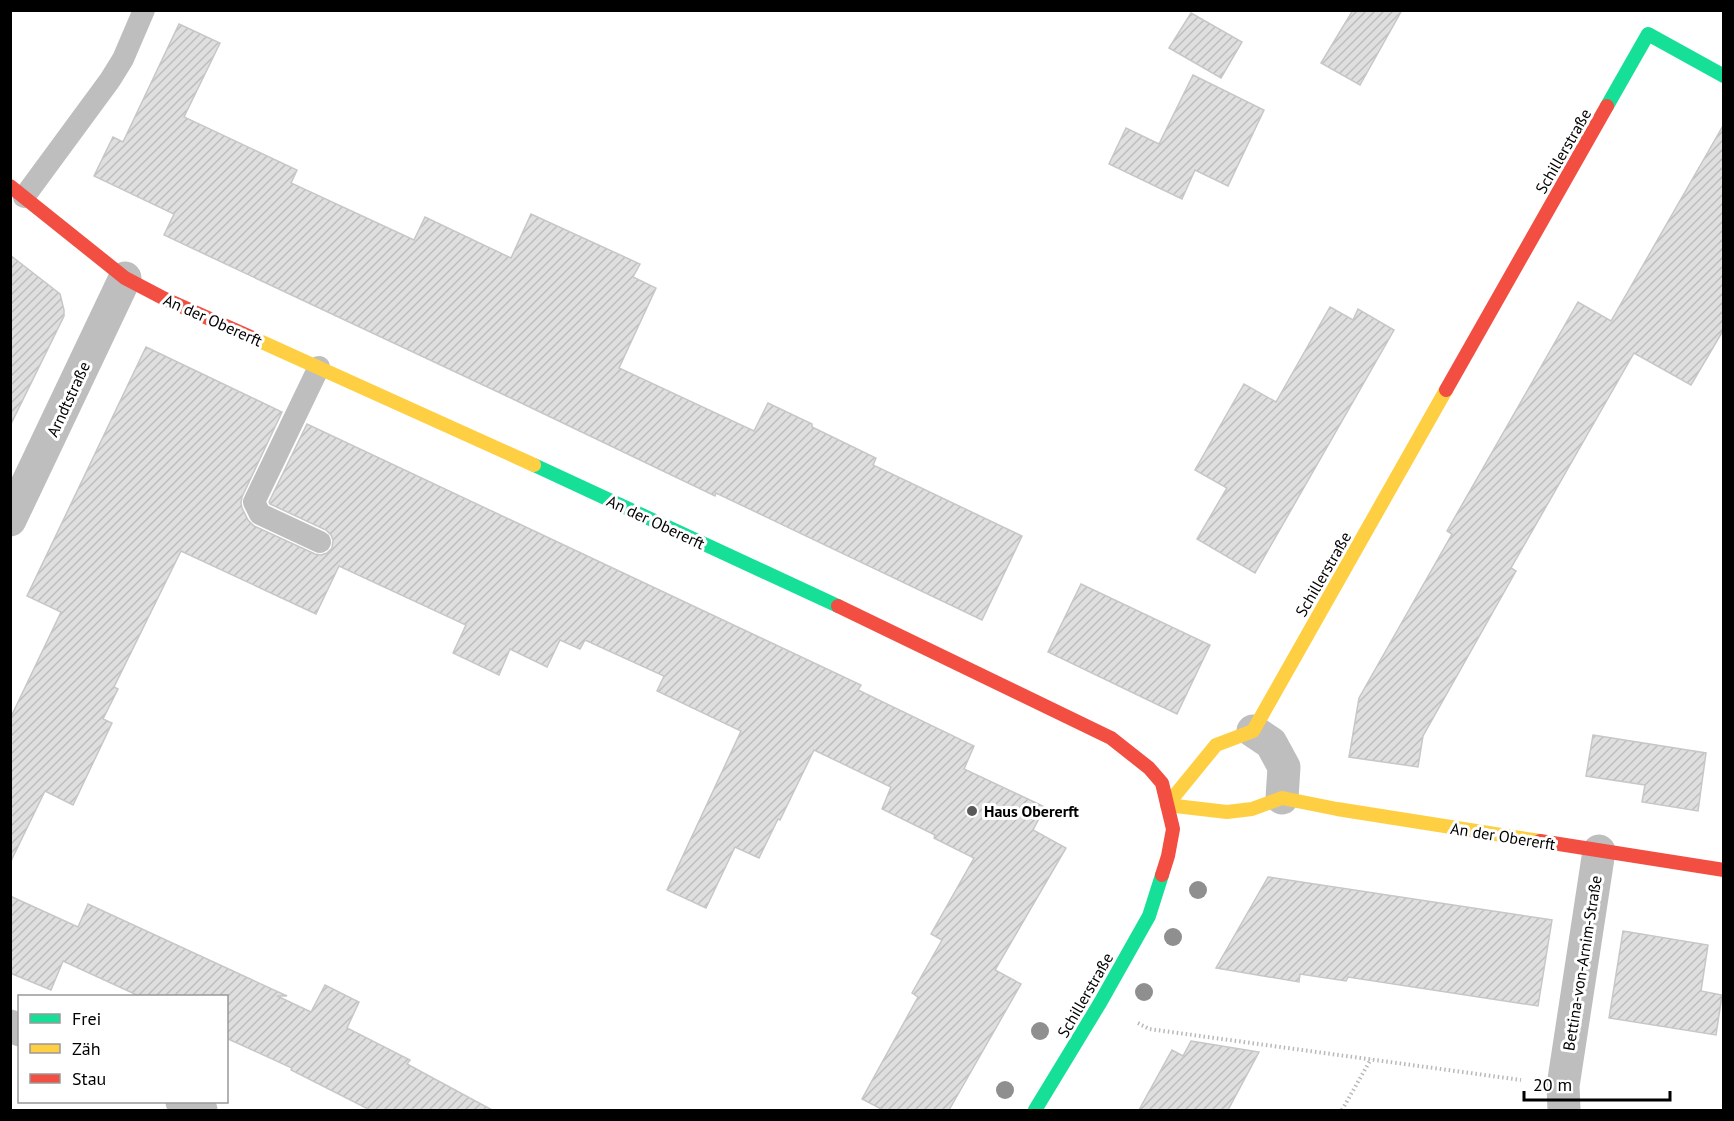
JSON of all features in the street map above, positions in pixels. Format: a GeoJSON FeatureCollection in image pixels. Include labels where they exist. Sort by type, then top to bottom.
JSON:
{"type":"FeatureCollection","features":[{"type":"Feature","properties":{"kind":"street","name":"Schillerstraße"},"geometry":{"type":"LineString","coordinates":[[1253,731],[1648,34],[1724,76]]}},
{"type":"Feature","properties":{"kind":"street","name":"An der Obererft"},"geometry":{"type":"LineString","coordinates":[[17,191],[125,278],[165,299],[784,580],[1111,738],[1149,768],[1162,783],[1167,805]]}},
{"type":"Feature","properties":{"kind":"street","name":"Arndtstraße"},"geometry":{"type":"LineString","coordinates":[[10,520],[125,278]]}},
{"type":"Feature","properties":{"kind":"street"},"geometry":{"type":"LineString","coordinates":[[1253,731],[1271,743],[1284,767],[1282,798],[1252,809],[1227,812],[1167,805],[1216,745],[1253,731]]}},
{"type":"Feature","properties":{"kind":"street","name":"An der Obererft"},"geometry":{"type":"LineString","coordinates":[[1282,798],[1337,809],[1724,870]]}},
{"type":"Feature","properties":{"kind":"street","name":"Schillerstraße"},"geometry":{"type":"LineString","coordinates":[[1035,1110],[1100,1003],[1149,916],[1168,856],[1173,829],[1167,805]]}},
{"type":"Feature","properties":{"kind":"street","name":"Bettina-von-Arnim-Straße"},"geometry":{"type":"LineString","coordinates":[[1564,1098],[1599,851]]}},
{"type":"Feature","properties":{"kind":"street"},"geometry":{"type":"LineString","coordinates":[[186,1103],[201,1110]]}},
{"type":"Feature","properties":{"kind":"lane","name":"An der Obererft"},"geometry":{"type":"LineString","coordinates":[[17,191],[110,80],[123,59],[144,10]]}},
{"type":"Feature","properties":{"kind":"lane"},"geometry":{"type":"LineString","coordinates":[[319,367],[254,502],[260,514],[320,542]]}},
{"type":"Feature","properties":{"kind":"path"},"geometry":{"type":"LineString","coordinates":[[1100,1003],[1149,1029],[1371,1059],[1564,1098]]}},
{"type":"Feature","properties":{"kind":"path"},"geometry":{"type":"LineString","coordinates":[[1342,1110],[1371,1059]]}},
{"type":"Feature","properties":{"kind":"building"},"geometry":{"type":"Polygon","coordinates":[[[1353,10],[1402,10],[1360,85],[1321,63],[1353,10]]]}},
{"type":"Feature","properties":{"kind":"building"},"geometry":{"type":"Polygon","coordinates":[[[1191,13],[1242,42],[1221,78],[1169,48],[1191,13]]]}},
{"type":"Feature","properties":{"kind":"building"},"geometry":{"type":"Polygon","coordinates":[[[179,24],[220,43],[184,117],[297,170],[291,183],[414,240],[425,217],[511,258],[531,214],[640,264],[633,277],[656,288],[619,368],[754,431],[768,403],[876,458],[873,465],[1022,536],[982,620],[164,235],[174,214],[94,176],[113,137],[123,142],[179,24]]]}},
{"type":"Feature","properties":{"kind":"building"},"geometry":{"type":"Polygon","coordinates":[[[1193,75],[1264,110],[1228,186],[1195,170],[1182,199],[1109,164],[1126,128],[1159,144],[1193,75]]]}},
{"type":"Feature","properties":{"kind":"building"},"geometry":{"type":"Polygon","coordinates":[[[1724,124],[1724,329],[1691,385],[1634,353],[1511,568],[1516,571],[1423,736],[1418,767],[1349,757],[1359,698],[1452,534],[1447,531],[1578,302],[1611,321],[1724,124]]]}},
{"type":"Feature","properties":{"kind":"building"},"geometry":{"type":"Polygon","coordinates":[[[10,255],[60,294],[64,316],[10,426],[10,255]]]}},
{"type":"Feature","properties":{"kind":"building"},"geometry":{"type":"Polygon","coordinates":[[[1330,307],[1353,320],[1358,309],[1394,330],[1255,573],[1197,539],[1227,488],[1195,470],[1244,384],[1276,402],[1330,307]]]}},
{"type":"Feature","properties":{"kind":"building"},"geometry":{"type":"Polygon","coordinates":[[[146,347],[282,412],[242,497],[242,508],[254,526],[315,554],[327,553],[332,548],[333,540],[326,530],[269,502],[307,424],[861,685],[858,690],[974,746],[964,769],[1045,807],[1033,830],[1066,848],[995,970],[1021,984],[949,1110],[883,1110],[862,1099],[918,997],[912,993],[942,940],[931,934],[974,858],[934,838],[935,835],[882,809],[891,787],[814,750],[759,858],[735,847],[706,908],[667,890],[741,731],[657,691],[664,676],[585,640],[580,649],[560,640],[547,667],[510,649],[499,675],[453,653],[466,625],[339,566],[316,614],[181,551],[114,687],[118,689],[103,719],[112,723],[73,805],[45,791],[10,863],[10,719],[61,612],[27,596],[146,347]]]}},
{"type":"Feature","properties":{"kind":"building"},"geometry":{"type":"Polygon","coordinates":[[[1081,584],[1210,645],[1177,714],[1048,652],[1081,584]]]}},
{"type":"Feature","properties":{"kind":"building"},"geometry":{"type":"Polygon","coordinates":[[[1593,735],[1706,753],[1698,811],[1642,802],[1645,785],[1586,776],[1593,735]]]}},
{"type":"Feature","properties":{"kind":"building"},"geometry":{"type":"Polygon","coordinates":[[[1268,877],[1552,920],[1538,1006],[1348,977],[1346,981],[1300,974],[1299,982],[1216,968],[1268,877]]]}},
{"type":"Feature","properties":{"kind":"building"},"geometry":{"type":"Polygon","coordinates":[[[10,896],[78,927],[88,904],[287,996],[277,996],[311,1012],[325,985],[359,1002],[347,1028],[410,1060],[407,1064],[492,1110],[370,1110],[291,1070],[292,1068],[228,1039],[228,995],[137,995],[63,961],[51,990],[10,973],[10,896]]]}},
{"type":"Feature","properties":{"kind":"building"},"geometry":{"type":"Polygon","coordinates":[[[1623,931],[1708,945],[1701,991],[1722,995],[1716,1035],[1609,1018],[1623,931]]]}},
{"type":"Feature","properties":{"kind":"building"},"geometry":{"type":"Polygon","coordinates":[[[1191,1041],[1259,1052],[1228,1110],[1139,1110],[1172,1050],[1183,1056],[1191,1041]]]}},
{"type":"Feature","properties":{"kind":"traffic: fast"},"geometry":{"type":"LineString","coordinates":[[1607,106],[1648,34],[1724,76]]}},
{"type":"Feature","properties":{"kind":"traffic: fast"},"geometry":{"type":"LineString","coordinates":[[534,465],[838,606]]}},
{"type":"Feature","properties":{"kind":"traffic: fast"},"geometry":{"type":"LineString","coordinates":[[1035,1110],[1100,1003],[1149,916],[1162,875]]}},
{"type":"Feature","properties":{"kind":"traffic: slow"},"geometry":{"type":"LineString","coordinates":[[255,339],[534,465]]}},
{"type":"Feature","properties":{"kind":"traffic: slow"},"geometry":{"type":"LineString","coordinates":[[1167,805],[1216,745],[1253,731],[1446,390]]}},
{"type":"Feature","properties":{"kind":"traffic: slow"},"geometry":{"type":"LineString","coordinates":[[1167,805],[1227,812],[1252,809],[1282,798],[1337,809],[1540,841]]}},
{"type":"Feature","properties":{"kind":"traffic: jam"},"geometry":{"type":"LineString","coordinates":[[1446,390],[1607,106]]}},
{"type":"Feature","properties":{"kind":"traffic: jam"},"geometry":{"type":"LineString","coordinates":[[10,186],[125,278],[165,299],[255,339]]}},
{"type":"Feature","properties":{"kind":"traffic: jam"},"geometry":{"type":"LineString","coordinates":[[838,606],[1111,738],[1149,768],[1162,783],[1173,829],[1162,875]]}},
{"type":"Feature","properties":{"kind":"traffic: jam"},"geometry":{"type":"LineString","coordinates":[[1540,841],[1724,870]]}},
{"type":"Feature","properties":{"kind":"place","name":"Haus Obererft"},"geometry":{"type":"Point","coordinates":[972,811]}}]}
